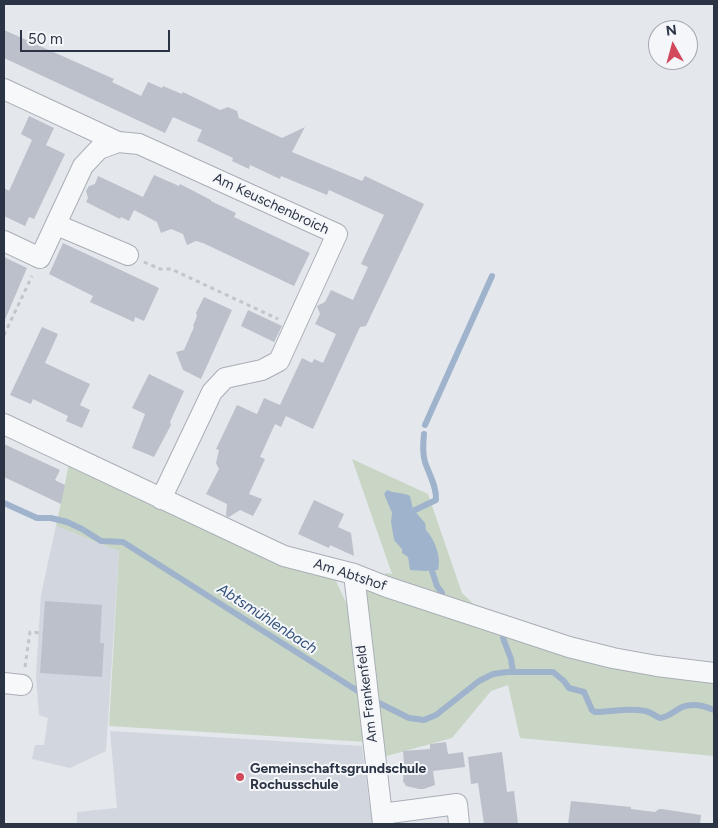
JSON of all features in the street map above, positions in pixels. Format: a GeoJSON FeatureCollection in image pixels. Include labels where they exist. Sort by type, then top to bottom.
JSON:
{"type":"FeatureCollection","features":[{"type":"Feature","properties":{"kind":"street","name":"Am Keuschenbroich"},"geometry":{"type":"LineString","coordinates":[[4,89],[118,142],[139,144],[337,234],[279,361],[262,370],[225,378],[212,392],[161,498]]}},
{"type":"Feature","properties":{"kind":"street"},"geometry":{"type":"LineString","coordinates":[[4,241],[40,258],[83,166],[99,149],[118,142]]}},
{"type":"Feature","properties":{"kind":"street"},"geometry":{"type":"LineString","coordinates":[[57,224],[128,255]]}},
{"type":"Feature","properties":{"kind":"street","name":"Am Abtshof"},"geometry":{"type":"LineString","coordinates":[[4,424],[284,556],[354,574],[569,647],[613,658],[714,673]]}},
{"type":"Feature","properties":{"kind":"street","name":"Am Frankenfeld"},"geometry":{"type":"LineString","coordinates":[[354,574],[382,819],[456,804],[459,824]]}},
{"type":"Feature","properties":{"kind":"path"},"geometry":{"type":"LineString","coordinates":[[128,255],[160,269],[171,269],[294,326]]}},
{"type":"Feature","properties":{"kind":"path"},"geometry":{"type":"LineString","coordinates":[[4,335],[40,258]]}},
{"type":"Feature","properties":{"kind":"path"},"geometry":{"type":"LineString","coordinates":[[13,684],[30,632],[43,633]]}},
{"type":"Feature","properties":{"kind":"shaded area"},"geometry":{"type":"Polygon","coordinates":[[[56,526],[119,551],[106,751],[70,768],[32,759],[35,745],[44,745],[48,718],[39,715],[36,675],[41,595],[56,526]]]}},
{"type":"Feature","properties":{"kind":"shaded area","name":"Gemeinschaftsgrundschule Rochusschule"},"geometry":{"type":"Polygon","coordinates":[[[110,731],[362,746],[372,824],[77,824],[77,812],[117,808],[110,731]]]}},
{"type":"Feature","properties":{"kind":"green space"},"geometry":{"type":"Polygon","coordinates":[[[352,459],[428,494],[462,593],[484,614],[390,583],[385,573],[392,574],[352,459]]]}},
{"type":"Feature","properties":{"kind":"green space"},"geometry":{"type":"Polygon","coordinates":[[[69,464],[335,579],[351,613],[366,742],[109,726],[119,551],[56,526],[69,464]]]}},
{"type":"Feature","properties":{"kind":"green space"},"geometry":{"type":"Polygon","coordinates":[[[365,587],[714,676],[714,756],[520,738],[508,685],[491,691],[452,738],[383,757],[365,587]]]}},
{"type":"Feature","properties":{"kind":"water"},"geometry":{"type":"Polygon","coordinates":[[[387,490],[410,496],[413,509],[425,523],[426,530],[436,548],[439,560],[438,570],[410,570],[408,557],[402,553],[402,549],[394,540],[391,522],[392,513],[384,494],[387,490]]]}},
{"type":"Feature","properties":{"kind":"building"},"geometry":{"type":"Polygon","coordinates":[[[4,30],[114,79],[112,82],[141,96],[148,82],[162,88],[163,86],[182,94],[183,92],[220,110],[228,107],[237,111],[239,118],[282,138],[305,127],[292,152],[362,181],[365,176],[424,204],[366,326],[360,327],[313,429],[286,416],[281,427],[275,424],[260,457],[265,459],[249,494],[262,499],[253,516],[240,510],[229,517],[226,516],[227,504],[206,494],[219,469],[216,463],[219,450],[216,449],[237,405],[257,414],[264,398],[280,405],[302,358],[312,363],[314,359],[323,363],[336,334],[315,324],[320,314],[317,306],[325,302],[331,290],[353,300],[368,267],[361,264],[384,215],[329,190],[327,195],[281,176],[280,179],[250,165],[249,169],[232,161],[233,158],[197,141],[202,130],[173,117],[165,133],[4,58],[4,30]]]}},
{"type":"Feature","properties":{"kind":"building"},"geometry":{"type":"Polygon","coordinates":[[[29,116],[54,128],[46,145],[65,154],[34,219],[29,217],[25,226],[4,216],[4,188],[9,191],[32,140],[21,134],[29,116]]]}},
{"type":"Feature","properties":{"kind":"building"},"geometry":{"type":"Polygon","coordinates":[[[154,175],[179,186],[180,184],[236,213],[234,217],[310,253],[294,286],[203,243],[196,241],[187,245],[183,234],[171,229],[161,233],[157,222],[134,210],[129,221],[121,217],[120,219],[86,202],[88,198],[86,191],[89,186],[95,184],[98,176],[143,197],[154,175]]]}},
{"type":"Feature","properties":{"kind":"building"},"geometry":{"type":"Polygon","coordinates":[[[63,243],[159,288],[144,321],[135,317],[134,322],[90,302],[93,296],[49,274],[63,243]]]}},
{"type":"Feature","properties":{"kind":"building"},"geometry":{"type":"Polygon","coordinates":[[[4,257],[27,268],[4,322],[4,257]]]}},
{"type":"Feature","properties":{"kind":"building"},"geometry":{"type":"Polygon","coordinates":[[[204,297],[232,310],[201,379],[183,370],[176,352],[184,350],[194,327],[196,313],[204,297]]]}},
{"type":"Feature","properties":{"kind":"building"},"geometry":{"type":"Polygon","coordinates":[[[248,310],[282,326],[274,342],[241,326],[248,310]]]}},
{"type":"Feature","properties":{"kind":"building"},"geometry":{"type":"Polygon","coordinates":[[[42,327],[58,334],[45,363],[90,384],[80,405],[90,410],[82,428],[66,421],[68,416],[33,399],[31,404],[10,395],[42,327]]]}},
{"type":"Feature","properties":{"kind":"building"},"geometry":{"type":"Polygon","coordinates":[[[149,374],[184,391],[170,422],[171,425],[154,457],[132,448],[145,414],[132,408],[149,374]]]}},
{"type":"Feature","properties":{"kind":"building"},"geometry":{"type":"Polygon","coordinates":[[[4,444],[60,470],[55,480],[65,485],[61,504],[4,477],[4,444]]]}},
{"type":"Feature","properties":{"kind":"building"},"geometry":{"type":"Polygon","coordinates":[[[314,500],[344,514],[338,527],[351,533],[354,556],[330,545],[329,548],[298,534],[314,500]]]}},
{"type":"Feature","properties":{"kind":"building"},"geometry":{"type":"Polygon","coordinates":[[[45,601],[102,605],[100,643],[104,643],[102,677],[40,673],[45,601]]]}},
{"type":"Feature","properties":{"kind":"building"},"geometry":{"type":"Polygon","coordinates":[[[446,742],[448,754],[463,752],[465,767],[433,771],[435,785],[424,789],[406,786],[403,781],[403,751],[430,749],[430,744],[446,742]]]}},
{"type":"Feature","properties":{"kind":"building"},"geometry":{"type":"Polygon","coordinates":[[[502,752],[507,792],[514,791],[518,824],[484,824],[478,783],[471,784],[468,757],[502,752]]]}},
{"type":"Feature","properties":{"kind":"building"},"geometry":{"type":"Polygon","coordinates":[[[571,801],[631,807],[631,809],[655,812],[662,809],[701,815],[700,824],[568,824],[571,801]]]}},
{"type":"Feature","properties":{"kind":"waterway"},"geometry":{"type":"LineString","coordinates":[[425,425],[492,276]]}},
{"type":"Feature","properties":{"kind":"waterway"},"geometry":{"type":"LineString","coordinates":[[415,510],[436,500],[434,485],[424,458],[424,434]]}},
{"type":"Feature","properties":{"kind":"waterway","name":"Abtsmühlenbach"},"geometry":{"type":"LineString","coordinates":[[4,503],[37,518],[51,518],[67,522],[101,541],[123,542],[364,695]]}},
{"type":"Feature","properties":{"kind":"waterway","name":"Abtsmühlenbach"},"geometry":{"type":"LineString","coordinates":[[432,571],[437,586],[442,593]]}},
{"type":"Feature","properties":{"kind":"waterway","name":"Abtsmühlenbach"},"geometry":{"type":"LineString","coordinates":[[503,638],[511,659],[513,672]]}},
{"type":"Feature","properties":{"kind":"waterway","name":"Abtsmühlenbach"},"geometry":{"type":"LineString","coordinates":[[373,700],[409,718],[424,720],[436,715],[479,681],[493,674],[507,672],[553,672],[569,688],[584,692],[592,710],[595,712],[639,710],[649,712],[660,718],[690,705],[707,707],[714,710]]}},
{"type":"Feature","properties":{"kind":"place","name":"Gemeinschaftsgrundschule Rochusschule"},"geometry":{"type":"Point","coordinates":[240,777]}}]}
